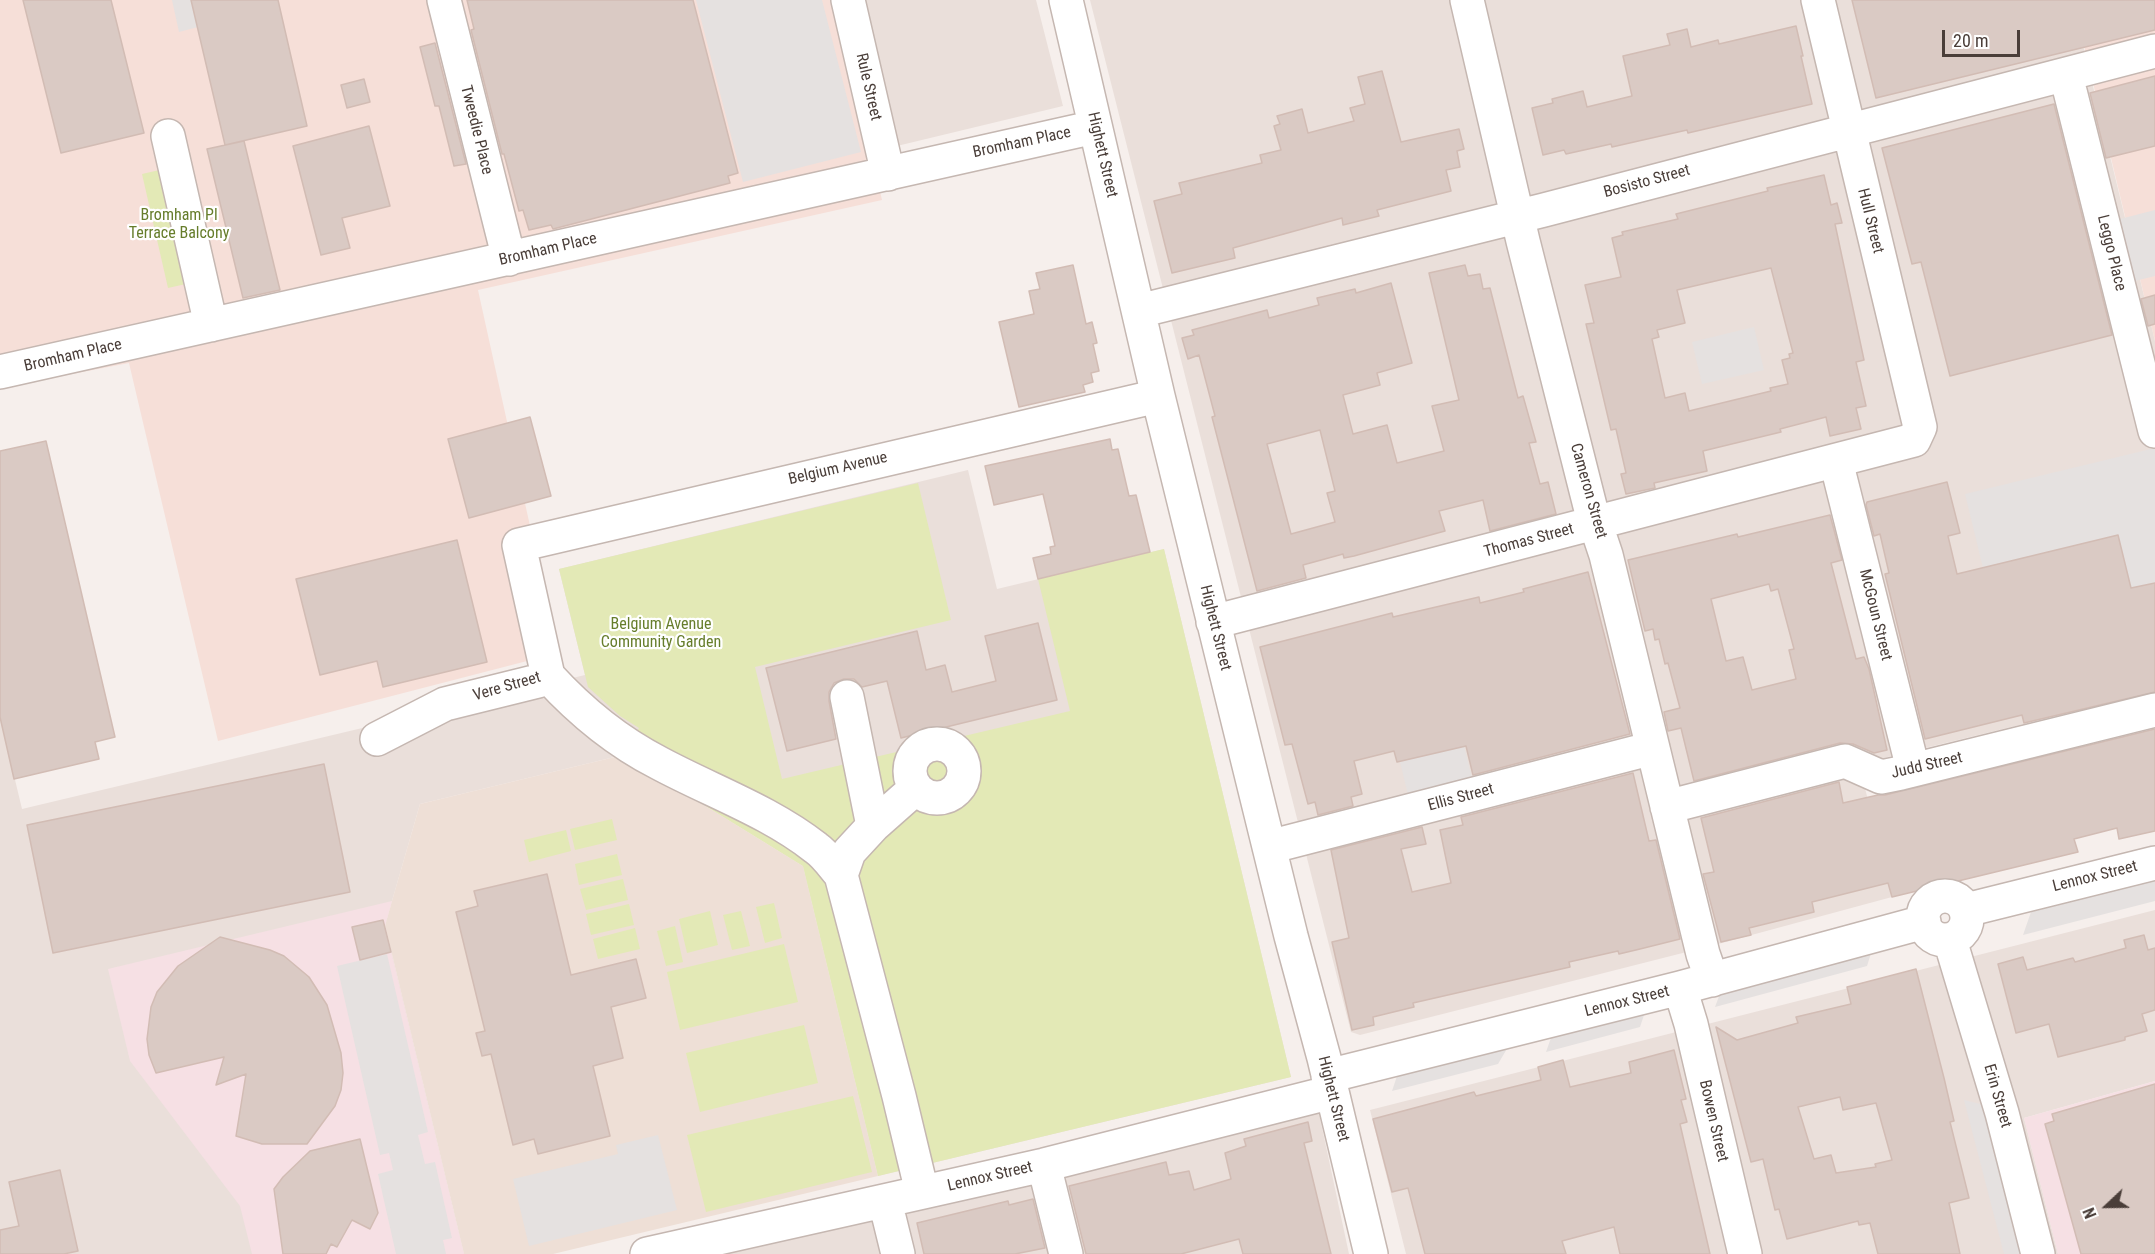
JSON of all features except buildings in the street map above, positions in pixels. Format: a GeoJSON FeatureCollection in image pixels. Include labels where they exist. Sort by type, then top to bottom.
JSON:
{"type":"FeatureCollection","features":[{"type":"Feature","properties":{"kind":"street","name":"Tweedie Place"},"geometry":{"type":"LineString","coordinates":[[444,0],[509,259]]}},
{"type":"Feature","properties":{"kind":"street","name":"Rule Street"},"geometry":{"type":"LineString","coordinates":[[848,0],[888,174]]}},
{"type":"Feature","properties":{"kind":"street","name":"Highett Street"},"geometry":{"type":"LineString","coordinates":[[1066,0],[1158,396],[1371,1254]]}},
{"type":"Feature","properties":{"kind":"street","name":"Cameron Street"},"geometry":{"type":"LineString","coordinates":[[1467,0],[1517,216],[1591,510],[1597,524],[1703,954],[1712,980]]}},
{"type":"Feature","properties":{"kind":"street","name":"Hull Street"},"geometry":{"type":"LineString","coordinates":[[1818,0],[1920,427],[1914,440]]}},
{"type":"Feature","properties":{"kind":"street","name":"Bosisto Street"},"geometry":{"type":"LineString","coordinates":[[1139,311],[2155,51]]}},
{"type":"Feature","properties":{"kind":"street","name":"Leggo Place"},"geometry":{"type":"LineString","coordinates":[[2066,75],[2155,431]]}},
{"type":"Feature","properties":{"kind":"street","name":"Bromham Place"},"geometry":{"type":"LineString","coordinates":[[0,372],[1095,127]]}},
{"type":"Feature","properties":{"kind":"street"},"geometry":{"type":"LineString","coordinates":[[168,136],[211,326]]}},
{"type":"Feature","properties":{"kind":"street","name":"Belgium Avenue"},"geometry":{"type":"LineString","coordinates":[[519,545],[1158,396]]}},
{"type":"Feature","properties":{"kind":"street","name":"Thomas Street"},"geometry":{"type":"LineString","coordinates":[[1213,622],[1914,440]]}},
{"type":"Feature","properties":{"kind":"street","name":"McGoun Street"},"geometry":{"type":"LineString","coordinates":[[1836,461],[1913,770]]}},
{"type":"Feature","properties":{"kind":"street","name":"Vere Street"},"geometry":{"type":"LineString","coordinates":[[377,739],[445,704],[538,681],[548,676],[519,545]]}},
{"type":"Feature","properties":{"kind":"street"},"geometry":{"type":"LineString","coordinates":[[548,676],[577,706],[617,738],[658,763],[775,821],[818,849],[841,875],[922,1192]]}},
{"type":"Feature","properties":{"kind":"street"},"geometry":{"type":"LineString","coordinates":[[847,697],[873,826]]}},
{"type":"Feature","properties":{"kind":"street","name":"Judd Street"},"geometry":{"type":"LineString","coordinates":[[1667,807],[1845,761],[1881,777],[2155,710]]}},
{"type":"Feature","properties":{"kind":"street","name":"Ellis Street"},"geometry":{"type":"LineString","coordinates":[[1269,847],[1653,748]]}},
{"type":"Feature","properties":{"kind":"street"},"geometry":{"type":"LineString","coordinates":[[841,875],[849,852],[873,826],[916,788]]}},
{"type":"Feature","properties":{"kind":"street","name":"Lennox Street"},"geometry":{"type":"LineString","coordinates":[[1966,910],[2155,863]]}},
{"type":"Feature","properties":{"kind":"street"},"geometry":{"type":"LineString","coordinates":[[1943,897],[1956,899],[1966,910],[1965,928],[1961,934],[1950,940],[1936,939],[1926,929],[1924,922],[1924,915],[1930,902],[1943,897]]}},
{"type":"Feature","properties":{"kind":"street","name":"Lennox Street"},"geometry":{"type":"LineString","coordinates":[[647,1254],[1044,1165],[1234,1116],[1330,1084],[1924,922]]}},
{"type":"Feature","properties":{"kind":"street","name":"Erin Street"},"geometry":{"type":"LineString","coordinates":[[1950,940],[2002,1113],[2038,1254]]}},
{"type":"Feature","properties":{"kind":"street","name":"Bowen Street"},"geometry":{"type":"LineString","coordinates":[[1680,988],[1691,1024],[1745,1254]]}},
{"type":"Feature","properties":{"kind":"street"},"geometry":{"type":"LineString","coordinates":[[1044,1165],[1066,1254]]}},
{"type":"Feature","properties":{"kind":"street"},"geometry":{"type":"LineString","coordinates":[[885,1201],[898,1254]]}},
{"type":"Feature","properties":{"kind":"shaded area"},"geometry":{"type":"Polygon","coordinates":[[[0,0],[835,0],[882,200],[478,290],[558,653],[218,741],[129,363],[0,388],[0,0]]]}},
{"type":"Feature","properties":{"kind":"shaded area"},"geometry":{"type":"Polygon","coordinates":[[[172,0],[191,0],[198,27],[179,32],[172,0]]]}},
{"type":"Feature","properties":{"kind":"shaded area"},"geometry":{"type":"Polygon","coordinates":[[[696,0],[822,0],[861,152],[743,182],[696,0]]]}},
{"type":"Feature","properties":{"kind":"shaded area"},"geometry":{"type":"Polygon","coordinates":[[[835,0],[1036,0],[1063,106],[872,152],[835,0]]]}},
{"type":"Feature","properties":{"kind":"shaded area"},"geometry":{"type":"Polygon","coordinates":[[[1090,0],[2072,0],[2155,341],[2155,692],[1859,764],[1892,897],[1722,943],[1360,1035],[1351,1032],[1090,0]]]}},
{"type":"Feature","properties":{"kind":"shaded area"},"geometry":{"type":"Polygon","coordinates":[[[2073,0],[2155,0],[2155,341],[2073,0]]]}},
{"type":"Feature","properties":{"kind":"shaded area"},"geometry":{"type":"Polygon","coordinates":[[[2155,210],[2155,276],[2135,281],[2120,219],[2155,210]]]}},
{"type":"Feature","properties":{"kind":"shaded area"},"geometry":{"type":"Polygon","coordinates":[[[1754,327],[1764,370],[1702,384],[1692,342],[1754,327]]]}},
{"type":"Feature","properties":{"kind":"shaded area"},"geometry":{"type":"Polygon","coordinates":[[[2155,448],[2155,583],[2131,588],[2118,535],[1983,568],[1965,494],[2155,448]]]}},
{"type":"Feature","properties":{"kind":"shaded area"},"geometry":{"type":"Polygon","coordinates":[[[968,470],[997,589],[1164,549],[1291,1077],[878,1176],[803,866],[623,755],[420,804],[385,925],[464,1254],[0,1254],[0,717],[22,809],[585,675],[559,569],[968,470]]]}},
{"type":"Feature","properties":{"kind":"shaded area"},"geometry":{"type":"Polygon","coordinates":[[[1464,746],[1473,782],[1409,799],[1400,762],[1464,746]]]}},
{"type":"Feature","properties":{"kind":"shaded area"},"geometry":{"type":"Polygon","coordinates":[[[623,755],[803,866],[878,1176],[553,1254],[464,1254],[385,925],[420,804],[623,755]]]}},
{"type":"Feature","properties":{"kind":"shaded area"},"geometry":{"type":"Polygon","coordinates":[[[2155,880],[2155,901],[2023,935],[2031,912],[2155,880]]]}},
{"type":"Feature","properties":{"kind":"shaded area"},"geometry":{"type":"Polygon","coordinates":[[[392,901],[385,926],[464,1254],[252,1254],[240,1206],[130,1061],[108,969],[392,901]]]}},
{"type":"Feature","properties":{"kind":"shaded area"},"geometry":{"type":"Polygon","coordinates":[[[2155,910],[2155,1081],[2024,1118],[2058,1254],[1406,1254],[1370,1110],[2155,910]]]}},
{"type":"Feature","properties":{"kind":"shaded area"},"geometry":{"type":"Polygon","coordinates":[[[1872,950],[1867,966],[1715,1007],[1721,991],[1872,950]]]}},
{"type":"Feature","properties":{"kind":"shaded area"},"geometry":{"type":"Polygon","coordinates":[[[387,954],[428,1132],[418,1135],[425,1164],[435,1162],[452,1238],[443,1240],[446,1254],[396,1254],[378,1174],[393,1170],[389,1153],[380,1155],[337,966],[387,954]]]}},
{"type":"Feature","properties":{"kind":"shaded area"},"geometry":{"type":"Polygon","coordinates":[[[1645,1012],[1640,1027],[1546,1052],[1552,1035],[1645,1012]]]}},
{"type":"Feature","properties":{"kind":"shaded area"},"geometry":{"type":"Polygon","coordinates":[[[1508,1047],[1498,1064],[1392,1091],[1398,1073],[1508,1047]]]}},
{"type":"Feature","properties":{"kind":"shaded area"},"geometry":{"type":"Polygon","coordinates":[[[2155,1081],[2155,1254],[2058,1254],[2024,1118],[2155,1081]]]}},
{"type":"Feature","properties":{"kind":"shaded area"},"geometry":{"type":"Polygon","coordinates":[[[1964,1100],[1988,1106],[2026,1254],[2004,1254],[1964,1100]]]}},
{"type":"Feature","properties":{"kind":"shaded area"},"geometry":{"type":"Polygon","coordinates":[[[1318,1109],[1349,1254],[718,1254],[1318,1109]]]}},
{"type":"Feature","properties":{"kind":"shaded area"},"geometry":{"type":"Polygon","coordinates":[[[658,1135],[677,1210],[529,1246],[513,1179],[618,1154],[616,1145],[658,1135]]]}},
{"type":"Feature","properties":{"kind":"green space","name":"Bromham Pl Terrace Balcony"},"geometry":{"type":"Polygon","coordinates":[[[190,163],[217,277],[168,288],[142,174],[190,163]]]}},
{"type":"Feature","properties":{"kind":"green space","name":"Belgium Avenue Community Garden"},"geometry":{"type":"Polygon","coordinates":[[[918,483],[951,620],[755,667],[782,779],[1070,711],[1038,579],[1164,549],[1291,1077],[878,1176],[803,866],[623,755],[639,728],[620,716],[588,687],[559,569],[918,483]]]}},
{"type":"Feature","properties":{"kind":"green space"},"geometry":{"type":"Polygon","coordinates":[[[612,819],[617,840],[575,850],[570,829],[612,819]]]}},
{"type":"Feature","properties":{"kind":"green space"},"geometry":{"type":"Polygon","coordinates":[[[566,830],[571,851],[529,862],[524,840],[566,830]]]}},
{"type":"Feature","properties":{"kind":"green space"},"geometry":{"type":"Polygon","coordinates":[[[617,854],[622,875],[579,885],[575,864],[617,854]]]}},
{"type":"Feature","properties":{"kind":"green space"},"geometry":{"type":"Polygon","coordinates":[[[623,879],[628,900],[586,910],[580,889],[623,879]]]}},
{"type":"Feature","properties":{"kind":"green space"},"geometry":{"type":"Polygon","coordinates":[[[774,903],[782,938],[765,943],[756,907],[774,903]]]}},
{"type":"Feature","properties":{"kind":"green space"},"geometry":{"type":"Polygon","coordinates":[[[629,904],[634,925],[591,935],[586,914],[629,904]]]}},
{"type":"Feature","properties":{"kind":"green space"},"geometry":{"type":"Polygon","coordinates":[[[710,911],[718,945],[687,953],[679,919],[710,911]]]}},
{"type":"Feature","properties":{"kind":"green space"},"geometry":{"type":"Polygon","coordinates":[[[741,911],[750,946],[732,950],[723,915],[741,911]]]}},
{"type":"Feature","properties":{"kind":"green space"},"geometry":{"type":"Polygon","coordinates":[[[675,926],[683,962],[666,966],[657,931],[675,926]]]}},
{"type":"Feature","properties":{"kind":"green space"},"geometry":{"type":"Polygon","coordinates":[[[635,928],[640,949],[598,959],[593,939],[635,928]]]}},
{"type":"Feature","properties":{"kind":"green space"},"geometry":{"type":"Polygon","coordinates":[[[784,944],[798,1002],[680,1030],[667,972],[784,944]]]}},
{"type":"Feature","properties":{"kind":"green space"},"geometry":{"type":"Polygon","coordinates":[[[804,1025],[818,1083],[700,1112],[686,1053],[804,1025]]]}},
{"type":"Feature","properties":{"kind":"green space"},"geometry":{"type":"Polygon","coordinates":[[[853,1096],[872,1172],[706,1212],[687,1135],[853,1096]]]}}]}
